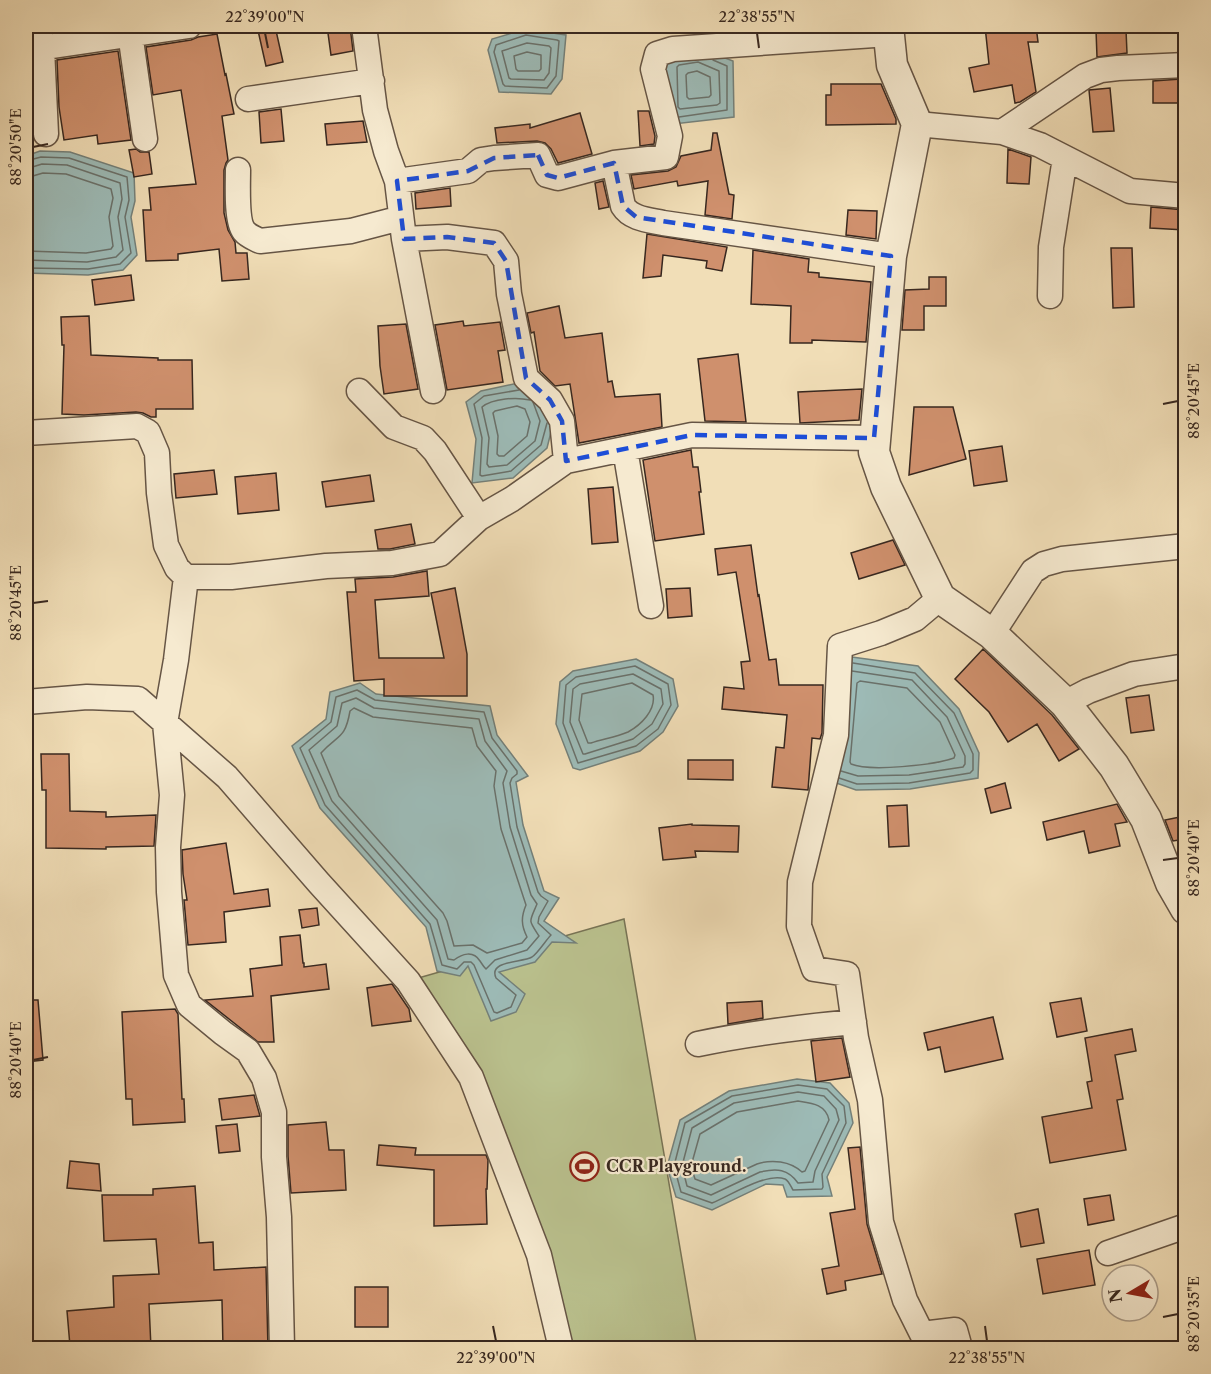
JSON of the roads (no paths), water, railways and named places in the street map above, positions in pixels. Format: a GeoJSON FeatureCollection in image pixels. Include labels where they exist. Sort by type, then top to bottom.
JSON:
{"type":"FeatureCollection","features":[{"type":"Feature","properties":{"kind":"street"},"geometry":{"type":"LineString","coordinates":[[46,134],[35,41],[129,30],[189,26]]}},
{"type":"Feature","properties":{"kind":"street"},"geometry":{"type":"LineString","coordinates":[[364,26],[375,110],[397,181],[403,228],[433,391]]}},
{"type":"Feature","properties":{"kind":"street"},"geometry":{"type":"LineString","coordinates":[[129,30],[145,139]]}},
{"type":"Feature","properties":{"kind":"street"},"geometry":{"type":"LineString","coordinates":[[397,181],[468,171],[481,160],[494,158],[538,156],[547,175],[558,178],[614,163],[666,157],[670,136],[653,69],[657,54],[673,49],[888,30],[892,65],[917,124],[891,256],[874,452],[886,487],[940,598],[992,634],[1065,703],[1114,766],[1146,819],[1171,883],[1185,909]]}},
{"type":"Feature","properties":{"kind":"street"},"geometry":{"type":"LineString","coordinates":[[1002,132],[1085,76],[1101,70],[1185,65]]}},
{"type":"Feature","properties":{"kind":"street"},"geometry":{"type":"LineString","coordinates":[[248,99],[372,81]]}},
{"type":"Feature","properties":{"kind":"street"},"geometry":{"type":"LineString","coordinates":[[917,124],[1002,132],[1040,145],[1130,190],[1185,196]]}},
{"type":"Feature","properties":{"kind":"street"},"geometry":{"type":"LineString","coordinates":[[1050,296],[1051,247],[1065,158]]}},
{"type":"Feature","properties":{"kind":"street"},"geometry":{"type":"LineString","coordinates":[[614,163],[623,206],[626,212],[636,217],[663,223],[891,256]]}},
{"type":"Feature","properties":{"kind":"street"},"geometry":{"type":"LineString","coordinates":[[238,170],[242,229],[260,241],[403,228],[494,243],[506,261],[509,294],[526,378],[550,400],[562,421],[566,461]]}},
{"type":"Feature","properties":{"kind":"street"},"geometry":{"type":"LineString","coordinates":[[359,391],[394,427],[423,438],[435,451],[479,518]]}},
{"type":"Feature","properties":{"kind":"street"},"geometry":{"type":"LineString","coordinates":[[26,433],[137,426],[148,432],[157,453],[159,493],[166,545],[177,568],[186,577],[231,577],[326,566],[392,563],[440,554],[479,518],[512,499],[566,461],[692,435],[874,438]]}},
{"type":"Feature","properties":{"kind":"street"},"geometry":{"type":"LineString","coordinates":[[625,449],[651,606]]}},
{"type":"Feature","properties":{"kind":"street"},"geometry":{"type":"LineString","coordinates":[[992,634],[1032,571],[1044,564],[1062,559],[1185,546]]}},
{"type":"Feature","properties":{"kind":"street"},"geometry":{"type":"LineString","coordinates":[[186,577],[176,660],[165,723],[172,795],[168,848],[176,975],[189,1005],[248,1051],[264,1078],[274,1112],[282,1348]]}},
{"type":"Feature","properties":{"kind":"street"},"geometry":{"type":"LineString","coordinates":[[940,598],[915,619],[840,646],[836,735],[800,882],[798,926],[814,969],[847,975],[856,1038],[870,1100],[881,1222],[905,1300],[922,1334],[955,1330],[960,1348]]}},
{"type":"Feature","properties":{"kind":"street"},"geometry":{"type":"LineString","coordinates":[[1065,703],[1134,674],[1185,666]]}},
{"type":"Feature","properties":{"kind":"street"},"geometry":{"type":"LineString","coordinates":[[26,702],[87,697],[138,699],[227,777],[408,981],[471,1077],[539,1256],[561,1348]]}},
{"type":"Feature","properties":{"kind":"street"},"geometry":{"type":"LineString","coordinates":[[698,1044],[804,1026],[854,1022]]}},
{"type":"Feature","properties":{"kind":"street"},"geometry":{"type":"LineString","coordinates":[[1108,1253],[1185,1226]]}},
{"type":"Feature","properties":{"kind":"water"},"geometry":{"type":"Polygon","coordinates":[[[526,29],[566,35],[562,79],[551,94],[499,92],[488,50],[492,39],[526,29]]]}},
{"type":"Feature","properties":{"kind":"water"},"geometry":{"type":"Polygon","coordinates":[[[699,48],[733,61],[734,117],[665,125],[663,54],[699,48]]]}},
{"type":"Feature","properties":{"kind":"water"},"geometry":{"type":"Polygon","coordinates":[[[40,151],[70,152],[134,173],[135,201],[131,217],[137,255],[123,270],[88,275],[26,273],[26,156],[40,151]]]}},
{"type":"Feature","properties":{"kind":"water"},"geometry":{"type":"Polygon","coordinates":[[[518,383],[554,420],[547,448],[513,478],[472,483],[476,439],[466,402],[481,391],[518,383]]]}},
{"type":"Feature","properties":{"kind":"water"},"geometry":{"type":"Polygon","coordinates":[[[837,655],[918,666],[959,709],[979,753],[978,778],[910,789],[856,790],[825,779],[837,655]]]}},
{"type":"Feature","properties":{"kind":"water"},"geometry":{"type":"Polygon","coordinates":[[[636,659],[673,679],[678,706],[663,732],[640,751],[580,770],[573,768],[556,724],[560,682],[573,671],[636,659]]]}},
{"type":"Feature","properties":{"kind":"water"},"geometry":{"type":"Polygon","coordinates":[[[360,683],[376,694],[490,706],[497,735],[528,776],[516,782],[523,825],[544,891],[559,898],[544,921],[576,943],[552,942],[535,962],[499,972],[525,994],[516,1012],[491,1021],[468,966],[460,976],[437,971],[426,927],[320,808],[292,746],[326,719],[330,692],[360,683]]]}},
{"type":"Feature","properties":{"kind":"water"},"geometry":{"type":"Polygon","coordinates":[[[797,1079],[830,1083],[849,1103],[853,1123],[827,1177],[832,1196],[787,1197],[783,1185],[766,1184],[712,1210],[676,1197],[667,1167],[680,1120],[729,1091],[797,1079]]]}},
{"type":"Feature","properties":{"kind":"place","name":"CCR Playground."},"geometry":{"type":"Point","coordinates":[585,1166]}}]}
